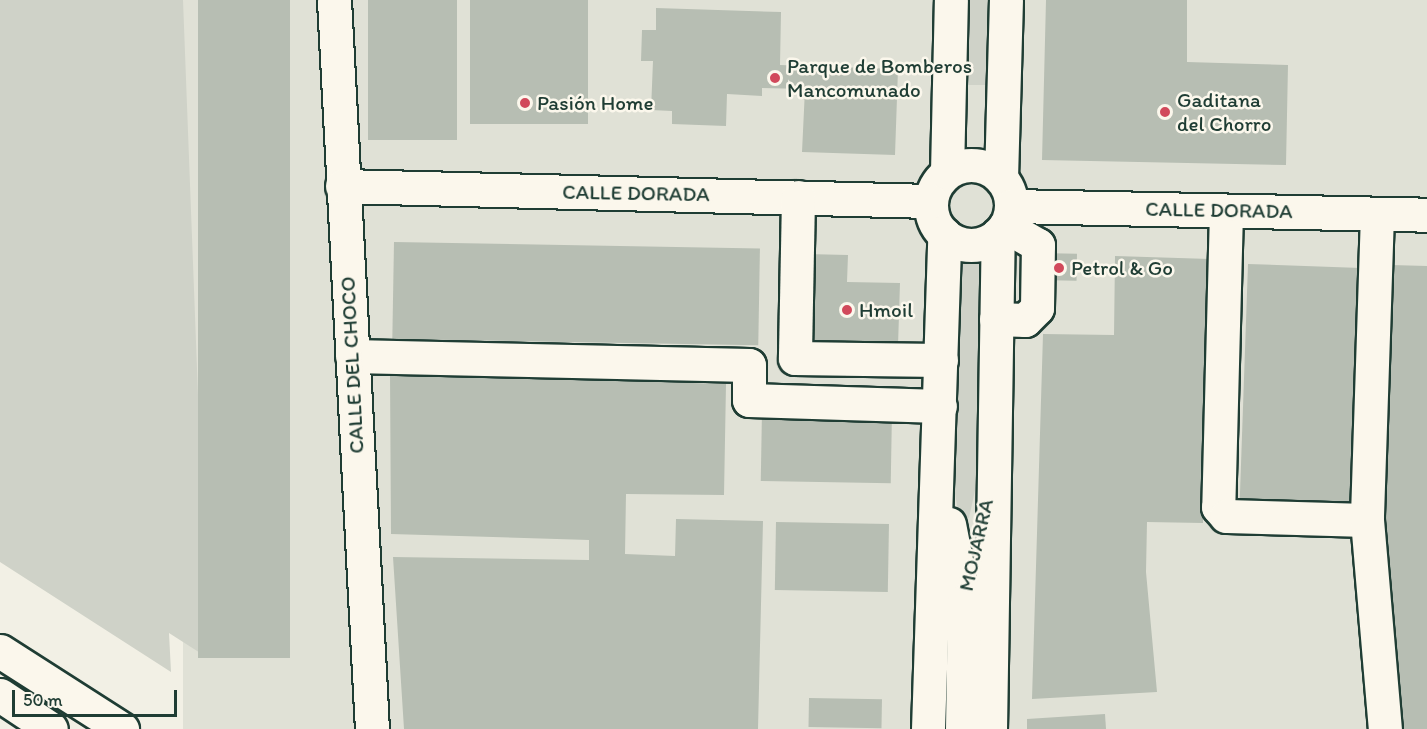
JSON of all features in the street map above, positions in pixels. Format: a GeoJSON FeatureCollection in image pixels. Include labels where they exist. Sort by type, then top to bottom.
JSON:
{"type":"FeatureCollection","features":[{"type":"Feature","properties":{"kind":"main road","name":"CALLE DEL CHOCO"},"geometry":{"type":"LineString","coordinates":[[334,0],[372,729]]}},
{"type":"Feature","properties":{"kind":"main road"},"geometry":{"type":"LineString","coordinates":[[928,729],[944,234],[931,201],[947,172],[951,0]]}},
{"type":"Feature","properties":{"kind":"main road"},"geometry":{"type":"LineString","coordinates":[[990,729],[996,319],[1004,211],[1006,0]]}},
{"type":"Feature","properties":{"kind":"main road"},"geometry":{"type":"LineString","coordinates":[[947,172],[981,165],[1004,211]]}},
{"type":"Feature","properties":{"kind":"main road","name":"CALLE DORADA"},"geometry":{"type":"LineString","coordinates":[[342,186],[931,201]]}},
{"type":"Feature","properties":{"kind":"main road"},"geometry":{"type":"LineString","coordinates":[[798,197],[795,358],[941,360]]}},
{"type":"Feature","properties":{"kind":"main road","name":"CALLE DORADA"},"geometry":{"type":"LineString","coordinates":[[1004,211],[1226,211],[1427,215]]}},
{"type":"Feature","properties":{"kind":"main road"},"geometry":{"type":"LineString","coordinates":[[944,234],[965,244],[1004,211]]}},
{"type":"Feature","properties":{"kind":"main road"},"geometry":{"type":"LineString","coordinates":[[1226,211],[1218,507],[1226,516],[1367,520]]}},
{"type":"Feature","properties":{"kind":"main road"},"geometry":{"type":"LineString","coordinates":[[1377,214],[1367,520],[1385,729]]}},
{"type":"Feature","properties":{"kind":"main road"},"geometry":{"type":"LineString","coordinates":[[352,356],[749,365],[749,400],[940,406]]}},
{"type":"Feature","properties":{"kind":"main road","name":"MOJARRA"},"geometry":{"type":"LineString","coordinates":[[964,601],[993,467]]}},
{"type":"Feature","properties":{"kind":"main road","name":"MOJARRA"},"geometry":{"type":"LineString","coordinates":[[938,468],[964,601]]}},
{"type":"Feature","properties":{"kind":"main road"},"geometry":{"type":"LineString","coordinates":[[962,729],[964,601]]}},
{"type":"Feature","properties":{"kind":"main road"},"geometry":{"type":"LineString","coordinates":[[4,654],[122,729]]}},
{"type":"Feature","properties":{"kind":"main road"},"geometry":{"type":"LineString","coordinates":[[0,695],[51,729]]}},
{"type":"Feature","properties":{"kind":"shaded area"},"geometry":{"type":"Polygon","coordinates":[[[0,0],[183,0],[208,658],[169,633],[171,672],[0,562],[0,0]]]}},
{"type":"Feature","properties":{"kind":"shaded area"},"geometry":{"type":"Polygon","coordinates":[[[183,0],[1427,0],[1427,729],[183,729],[183,0]]]}},
{"type":"Feature","properties":{"kind":"shaded area"},"geometry":{"type":"Polygon","coordinates":[[[962,0],[993,0],[993,85],[962,85],[962,0]]]}},
{"type":"Feature","properties":{"kind":"shaded area"},"geometry":{"type":"Polygon","coordinates":[[[971,256],[981,260],[979,472],[969,518],[959,517],[951,470],[959,260],[971,256]]]}},
{"type":"Feature","properties":{"kind":"building"},"geometry":{"type":"Polygon","coordinates":[[[198,0],[290,0],[290,658],[198,658],[198,0]]]}},
{"type":"Feature","properties":{"kind":"building"},"geometry":{"type":"Polygon","coordinates":[[[368,0],[457,0],[457,140],[368,140],[368,0]]]}},
{"type":"Feature","properties":{"kind":"building"},"geometry":{"type":"Polygon","coordinates":[[[470,0],[588,0],[588,124],[470,124],[470,0]]]}},
{"type":"Feature","properties":{"kind":"building","name":"Gaditana del Chorro"},"geometry":{"type":"Polygon","coordinates":[[[1046,0],[1187,0],[1187,62],[1288,65],[1286,165],[1042,160],[1046,0]]]}},
{"type":"Feature","properties":{"kind":"building","name":"Parque de Bomberos Mancomunado"},"geometry":{"type":"Polygon","coordinates":[[[656,8],[781,12],[780,65],[898,69],[895,155],[802,152],[805,89],[762,88],[762,96],[727,94],[726,126],[672,124],[672,111],[651,110],[653,61],[641,61],[642,30],[656,30],[656,8]]]}},
{"type":"Feature","properties":{"kind":"building"},"geometry":{"type":"Polygon","coordinates":[[[394,242],[760,248],[758,345],[392,339],[394,242]]]}},
{"type":"Feature","properties":{"kind":"building"},"geometry":{"type":"Polygon","coordinates":[[[1038,253],[1077,254],[1077,281],[1038,280],[1038,253]]]}},
{"type":"Feature","properties":{"kind":"building"},"geometry":{"type":"Polygon","coordinates":[[[806,254],[848,255],[847,282],[900,283],[898,346],[803,344],[806,254]]]}},
{"type":"Feature","properties":{"kind":"building"},"geometry":{"type":"Polygon","coordinates":[[[1115,256],[1210,259],[1203,523],[1147,522],[1146,572],[1157,692],[1032,699],[1043,334],[1114,335],[1115,256]]]}},
{"type":"Feature","properties":{"kind":"building"},"geometry":{"type":"Polygon","coordinates":[[[1248,264],[1361,268],[1352,513],[1239,509],[1248,264]]]}},
{"type":"Feature","properties":{"kind":"building"},"geometry":{"type":"Polygon","coordinates":[[[1391,265],[1427,266],[1427,729],[1402,729],[1384,528],[1391,265]]]}},
{"type":"Feature","properties":{"kind":"building"},"geometry":{"type":"Polygon","coordinates":[[[390,374],[726,384],[724,495],[626,494],[625,554],[675,556],[676,519],[763,521],[758,729],[404,729],[393,557],[589,560],[589,540],[391,534],[390,374]]]}},
{"type":"Feature","properties":{"kind":"building"},"geometry":{"type":"Polygon","coordinates":[[[762,410],[892,412],[891,483],[761,481],[762,410]]]}},
{"type":"Feature","properties":{"kind":"building"},"geometry":{"type":"Polygon","coordinates":[[[776,522],[889,524],[888,592],[775,590],[776,522]]]}},
{"type":"Feature","properties":{"kind":"building"},"geometry":{"type":"Polygon","coordinates":[[[809,698],[882,699],[881,728],[808,727],[809,698]]]}},
{"type":"Feature","properties":{"kind":"building"},"geometry":{"type":"Polygon","coordinates":[[[1105,714],[1106,729],[1027,729],[1027,719],[1105,714]]]}},
{"type":"Feature","properties":{"kind":"place","name":"Parque de Bomberos Mancomunado"},"geometry":{"type":"Point","coordinates":[775,78]}},
{"type":"Feature","properties":{"kind":"place","name":"Pasión Home"},"geometry":{"type":"Point","coordinates":[525,103]}},
{"type":"Feature","properties":{"kind":"place","name":"Gaditana del Chorro"},"geometry":{"type":"Point","coordinates":[1165,112]}},
{"type":"Feature","properties":{"kind":"place","name":"Petrol & Go"},"geometry":{"type":"Point","coordinates":[1059,268]}},
{"type":"Feature","properties":{"kind":"place","name":"Hmoil"},"geometry":{"type":"Point","coordinates":[847,310]}}]}
